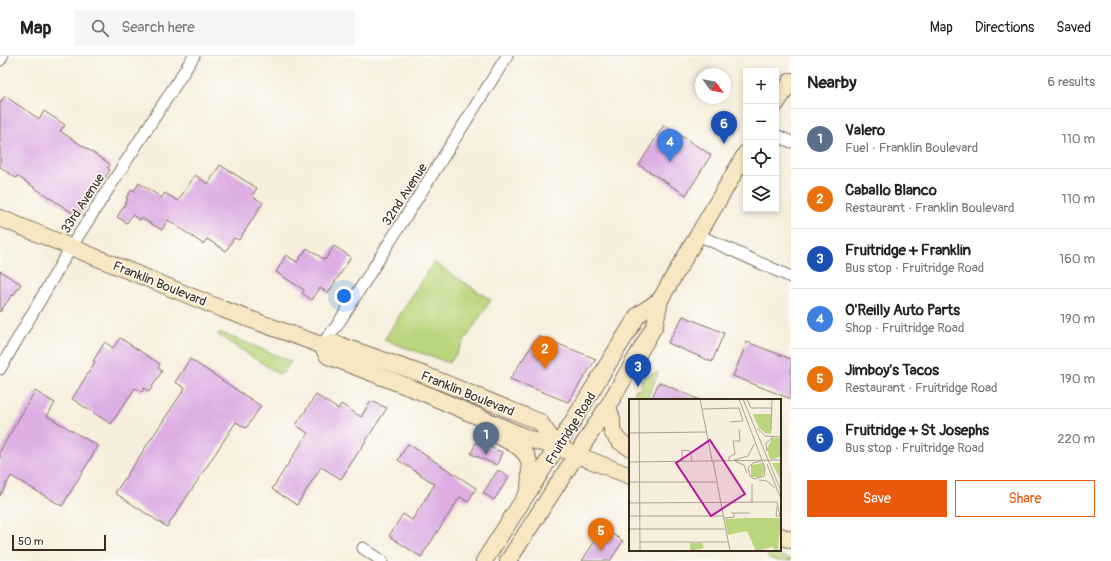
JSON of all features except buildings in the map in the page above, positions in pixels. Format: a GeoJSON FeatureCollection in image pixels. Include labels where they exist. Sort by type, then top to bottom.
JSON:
{"type":"FeatureCollection","features":[{"type":"Feature","properties":{"kind":"main road"},"geometry":{"type":"LineString","coordinates":[[779,99],[791,81]]}},
{"type":"Feature","properties":{"kind":"main road","name":"Fruitridge Road"},"geometry":{"type":"LineString","coordinates":[[508,561],[608,406],[655,325],[660,300],[743,158]]}},
{"type":"Feature","properties":{"kind":"main road","name":"Franklin Boulevard"},"geometry":{"type":"LineString","coordinates":[[0,218],[222,309],[321,345],[334,343],[425,375],[540,422],[558,447]]}},
{"type":"Feature","properties":{"kind":"main road","name":"Fruitridge Road"},"geometry":{"type":"LineString","coordinates":[[484,561],[558,447],[638,316],[660,300]]}},
{"type":"Feature","properties":{"kind":"main road","name":"Franklin Boulevard"},"geometry":{"type":"LineString","coordinates":[[321,345],[328,356],[419,391],[532,440],[558,447],[629,476]]}},
{"type":"Feature","properties":{"kind":"main road"},"geometry":{"type":"LineString","coordinates":[[608,406],[612,419],[612,432],[619,441],[629,447]]}},
{"type":"Feature","properties":{"kind":"main road"},"geometry":{"type":"LineString","coordinates":[[467,411],[477,425],[519,447],[527,455],[530,462],[529,491]]}},
{"type":"Feature","properties":{"kind":"main road"},"geometry":{"type":"LineString","coordinates":[[781,536],[791,540]]}},
{"type":"Feature","properties":{"kind":"street"},"geometry":{"type":"LineString","coordinates":[[0,60],[2,56]]}},
{"type":"Feature","properties":{"kind":"street","name":"33rd Avenue"},"geometry":{"type":"LineString","coordinates":[[0,369],[71,247],[194,56]]}},
{"type":"Feature","properties":{"kind":"street","name":"32nd Avenue"},"geometry":{"type":"LineString","coordinates":[[321,345],[340,320],[508,56]]}},
{"type":"Feature","properties":{"kind":"street"},"geometry":{"type":"LineString","coordinates":[[779,136],[791,142]]}},
{"type":"Feature","properties":{"kind":"street"},"geometry":{"type":"LineString","coordinates":[[698,235],[791,277]]}},
{"type":"Feature","properties":{"kind":"street"},"geometry":{"type":"LineString","coordinates":[[363,548],[382,561]]}},
{"type":"Feature","properties":{"kind":"green space"},"geometry":{"type":"Polygon","coordinates":[[[433,262],[491,300],[450,363],[384,340],[433,262]]]}},
{"type":"Feature","properties":{"kind":"green space"},"geometry":{"type":"Polygon","coordinates":[[[219,332],[291,361],[284,372],[279,374],[218,335],[219,332]]]}},
{"type":"Feature","properties":{"kind":"green space"},"geometry":{"type":"Polygon","coordinates":[[[658,372],[647,399],[634,395],[636,389],[639,390],[643,381],[640,380],[641,378],[658,372]]]}},
{"type":"Feature","properties":{"kind":"green space"},"geometry":{"type":"Polygon","coordinates":[[[769,551],[791,561],[777,561],[767,557],[769,551]]]}},
{"type":"Feature","properties":{"kind":"place","name":"Fruitridge + St Josephs"},"geometry":{"type":"Point","coordinates":[724,144]}},
{"type":"Feature","properties":{"kind":"place","name":"O'Reilly Auto Parts"},"geometry":{"type":"Point","coordinates":[670,162]}},
{"type":"Feature","properties":{"kind":"place","name":"Caballo Blanco"},"geometry":{"type":"Point","coordinates":[545,369]}},
{"type":"Feature","properties":{"kind":"place","name":"Fruitridge + Franklin"},"geometry":{"type":"Point","coordinates":[638,387]}},
{"type":"Feature","properties":{"kind":"place","name":"Valero"},"geometry":{"type":"Point","coordinates":[486,455]}},
{"type":"Feature","properties":{"kind":"place","name":"Jimboy's Tacos"},"geometry":{"type":"Point","coordinates":[601,551]}}]}
